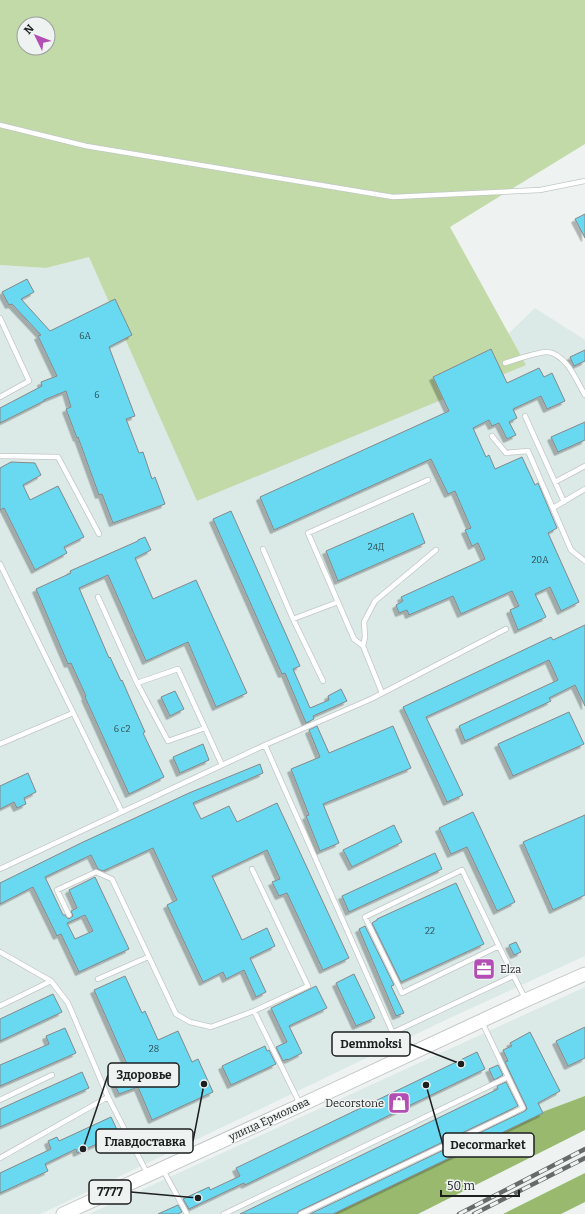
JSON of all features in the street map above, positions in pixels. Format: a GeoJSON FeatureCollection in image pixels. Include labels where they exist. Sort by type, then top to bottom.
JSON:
{"type":"FeatureCollection","features":[{"type":"Feature","properties":{"kind":"main road","name":"улица Ермолова"},"geometry":{"type":"LineString","coordinates":[[62,1214],[585,974]]}},
{"type":"Feature","properties":{"kind":"lane"},"geometry":{"type":"LineString","coordinates":[[0,125],[86,146],[393,196],[540,190],[585,181]]}},
{"type":"Feature","properties":{"kind":"lane"},"geometry":{"type":"LineString","coordinates":[[0,318],[29,381],[0,397]]}},
{"type":"Feature","properties":{"kind":"lane"},"geometry":{"type":"LineString","coordinates":[[505,363],[546,352],[559,356],[568,366],[585,395]]}},
{"type":"Feature","properties":{"kind":"lane"},"geometry":{"type":"LineString","coordinates":[[525,416],[564,502]]}},
{"type":"Feature","properties":{"kind":"lane"},"geometry":{"type":"LineString","coordinates":[[492,436],[506,454],[528,451],[571,550],[585,561]]}},
{"type":"Feature","properties":{"kind":"lane"},"geometry":{"type":"LineString","coordinates":[[0,456],[58,457],[99,534]]}},
{"type":"Feature","properties":{"kind":"lane"},"geometry":{"type":"LineString","coordinates":[[555,482],[585,466]]}},
{"type":"Feature","properties":{"kind":"lane"},"geometry":{"type":"LineString","coordinates":[[382,693],[363,646],[354,639],[308,533],[428,480]]}},
{"type":"Feature","properties":{"kind":"lane"},"geometry":{"type":"LineString","coordinates":[[553,508],[585,489]]}},
{"type":"Feature","properties":{"kind":"lane"},"geometry":{"type":"LineString","coordinates":[[263,548],[293,619],[323,681]]}},
{"type":"Feature","properties":{"kind":"lane"},"geometry":{"type":"LineString","coordinates":[[363,646],[365,637],[364,622],[375,601],[436,550]]}},
{"type":"Feature","properties":{"kind":"lane"},"geometry":{"type":"LineString","coordinates":[[0,564],[122,812]]}},
{"type":"Feature","properties":{"kind":"lane"},"geometry":{"type":"LineString","coordinates":[[98,597],[138,683],[168,741],[205,728]]}},
{"type":"Feature","properties":{"kind":"lane"},"geometry":{"type":"LineString","coordinates":[[293,619],[338,602]]}},
{"type":"Feature","properties":{"kind":"lane"},"geometry":{"type":"LineString","coordinates":[[0,869],[266,745],[382,693],[506,629]]}},
{"type":"Feature","properties":{"kind":"lane"},"geometry":{"type":"LineString","coordinates":[[138,683],[178,669],[222,766]]}},
{"type":"Feature","properties":{"kind":"lane"},"geometry":{"type":"LineString","coordinates":[[0,744],[73,713]]}},
{"type":"Feature","properties":{"kind":"lane"},"geometry":{"type":"LineString","coordinates":[[266,745],[404,1058]]}},
{"type":"Feature","properties":{"kind":"lane"},"geometry":{"type":"LineString","coordinates":[[69,915],[58,890],[96,872],[112,879],[176,1014],[190,1022],[211,1027],[254,1011],[308,986],[252,869]]}},
{"type":"Feature","properties":{"kind":"lane"},"geometry":{"type":"LineString","coordinates":[[499,946],[402,993],[365,917],[462,870],[526,1000]]}},
{"type":"Feature","properties":{"kind":"lane"},"geometry":{"type":"LineString","coordinates":[[0,952],[51,981],[68,1002],[108,1097],[148,1175]]}},
{"type":"Feature","properties":{"kind":"lane"},"geometry":{"type":"LineString","coordinates":[[98,979],[148,956]]}},
{"type":"Feature","properties":{"kind":"lane"},"geometry":{"type":"LineString","coordinates":[[392,1033],[513,976]]}},
{"type":"Feature","properties":{"kind":"lane"},"geometry":{"type":"LineString","coordinates":[[0,1006],[51,981]]}},
{"type":"Feature","properties":{"kind":"lane"},"geometry":{"type":"LineString","coordinates":[[254,1011],[301,1105]]}},
{"type":"Feature","properties":{"kind":"lane"},"geometry":{"type":"LineString","coordinates":[[301,1214],[523,1108],[481,1021]]}},
{"type":"Feature","properties":{"kind":"lane"},"geometry":{"type":"LineString","coordinates":[[0,1100],[52,1075]]}},
{"type":"Feature","properties":{"kind":"lane"},"geometry":{"type":"LineString","coordinates":[[224,1214],[508,1077]]}},
{"type":"Feature","properties":{"kind":"lane"},"geometry":{"type":"LineString","coordinates":[[0,1158],[108,1097]]}},
{"type":"Feature","properties":{"kind":"lane"},"geometry":{"type":"LineString","coordinates":[[162,1168],[186,1214]]}},
{"type":"Feature","properties":{"kind":"shaded area"},"geometry":{"type":"Polygon","coordinates":[[[89,257],[198,501],[508,334],[535,308],[585,340],[585,956],[452,1017],[41,1214],[0,1214],[0,265],[46,268],[89,257]]]}},
{"type":"Feature","properties":{"kind":"shaded area"},"geometry":{"type":"Polygon","coordinates":[[[585,987],[585,1096],[543,1113],[333,1214],[89,1214],[585,987]]]}},
{"type":"Feature","properties":{"kind":"green space"},"geometry":{"type":"Polygon","coordinates":[[[0,0],[585,0],[585,144],[450,227],[526,365],[197,501],[89,257],[46,268],[0,265],[0,0]]]}},
{"type":"Feature","properties":{"kind":"green space"},"geometry":{"type":"Polygon","coordinates":[[[585,1096],[585,1130],[418,1214],[333,1214],[545,1111],[585,1096]]]}},
{"type":"Feature","properties":{"kind":"green space"},"geometry":{"type":"Polygon","coordinates":[[[585,1173],[585,1202],[561,1214],[503,1214],[585,1173]]]}},
{"type":"Feature","properties":{"kind":"building"},"geometry":{"type":"Polygon","coordinates":[[[585,214],[585,238],[575,219],[585,214]]]}},
{"type":"Feature","properties":{"kind":"building"},"geometry":{"type":"Polygon","coordinates":[[[27,279],[34,292],[21,299],[50,331],[115,299],[132,335],[109,347],[135,416],[126,419],[139,453],[143,452],[152,479],[155,477],[165,504],[113,523],[102,494],[99,495],[66,409],[71,407],[66,391],[44,400],[0,423],[0,408],[42,386],[41,382],[57,376],[38,336],[41,335],[12,304],[9,305],[2,292],[27,279]]]}},
{"type":"Feature","properties":{"kind":"building"},"geometry":{"type":"Polygon","coordinates":[[[491,349],[507,383],[539,368],[544,377],[552,373],[565,401],[547,409],[541,396],[513,409],[517,418],[509,422],[516,435],[507,439],[499,423],[492,426],[489,420],[473,428],[486,457],[489,455],[495,469],[522,457],[535,485],[538,483],[557,528],[548,533],[579,602],[561,611],[550,587],[535,594],[546,617],[518,630],[510,610],[519,606],[512,591],[461,614],[453,596],[409,615],[407,610],[399,613],[396,605],[403,601],[401,597],[485,559],[478,543],[472,546],[465,530],[471,528],[455,491],[448,494],[431,459],[274,530],[260,497],[449,411],[433,377],[491,349]]]}},
{"type":"Feature","properties":{"kind":"building"},"geometry":{"type":"Polygon","coordinates":[[[585,350],[585,361],[574,366],[570,357],[585,350]]]}},
{"type":"Feature","properties":{"kind":"building"},"geometry":{"type":"Polygon","coordinates":[[[585,422],[585,440],[558,452],[551,437],[585,422]]]}},
{"type":"Feature","properties":{"kind":"building"},"geometry":{"type":"Polygon","coordinates":[[[11,462],[35,463],[41,475],[23,485],[30,500],[58,486],[84,537],[64,547],[67,553],[35,570],[4,508],[0,510],[0,468],[11,462]]]}},
{"type":"Feature","properties":{"kind":"building"},"geometry":{"type":"Polygon","coordinates":[[[231,511],[300,666],[293,669],[310,708],[329,700],[328,696],[341,689],[347,701],[313,716],[314,719],[306,723],[285,673],[282,674],[213,519],[231,511]]]}},
{"type":"Feature","properties":{"kind":"building"},"geometry":{"type":"Polygon","coordinates":[[[413,513],[425,543],[338,581],[326,551],[413,513]]]}},
{"type":"Feature","properties":{"kind":"building"},"geometry":{"type":"Polygon","coordinates":[[[145,537],[151,550],[135,558],[153,599],[196,580],[247,693],[216,707],[188,642],[146,661],[108,575],[79,588],[109,658],[110,657],[121,681],[122,680],[145,732],[143,733],[164,777],[129,794],[71,663],[68,664],[36,589],[71,573],[70,571],[145,537]]]}},
{"type":"Feature","properties":{"kind":"building"},"geometry":{"type":"Polygon","coordinates":[[[585,625],[585,706],[575,685],[549,698],[551,701],[465,741],[459,726],[558,680],[549,660],[426,717],[463,795],[447,802],[403,707],[551,637],[553,640],[585,625]]]}},
{"type":"Feature","properties":{"kind":"building"},"geometry":{"type":"Polygon","coordinates":[[[175,691],[184,709],[170,716],[161,697],[175,691]]]}},
{"type":"Feature","properties":{"kind":"building"},"geometry":{"type":"Polygon","coordinates":[[[569,712],[584,744],[513,776],[498,744],[569,712]]]}},
{"type":"Feature","properties":{"kind":"building"},"geometry":{"type":"Polygon","coordinates":[[[317,726],[329,753],[393,726],[411,768],[323,804],[339,843],[320,851],[306,816],[309,815],[291,769],[320,757],[309,730],[317,726]]]}},
{"type":"Feature","properties":{"kind":"building"},"geometry":{"type":"Polygon","coordinates":[[[203,744],[209,760],[180,773],[173,757],[203,744]]]}},
{"type":"Feature","properties":{"kind":"building"},"geometry":{"type":"Polygon","coordinates":[[[260,764],[263,773],[193,803],[201,819],[229,806],[237,822],[277,803],[349,958],[323,970],[287,893],[279,896],[272,882],[280,879],[267,850],[212,876],[242,940],[267,928],[275,946],[250,958],[266,992],[256,997],[244,970],[226,979],[223,972],[203,982],[167,905],[177,900],[153,848],[103,871],[98,869],[91,855],[45,877],[63,915],[69,919],[73,916],[71,911],[77,908],[69,890],[95,877],[129,949],[79,972],[61,934],[57,936],[33,887],[0,904],[0,883],[81,843],[189,793],[260,764]],[[85,915],[67,923],[75,939],[93,931],[85,915]]]}},
{"type":"Feature","properties":{"kind":"building"},"geometry":{"type":"Polygon","coordinates":[[[28,773],[36,792],[24,798],[26,804],[17,808],[14,802],[0,809],[0,786],[28,773]]]}},
{"type":"Feature","properties":{"kind":"building"},"geometry":{"type":"Polygon","coordinates":[[[473,812],[515,902],[497,911],[467,847],[451,854],[439,828],[473,812]]]}},
{"type":"Feature","properties":{"kind":"building"},"geometry":{"type":"Polygon","coordinates":[[[585,815],[585,895],[553,910],[523,842],[585,815]]]}},
{"type":"Feature","properties":{"kind":"building"},"geometry":{"type":"Polygon","coordinates":[[[394,825],[402,842],[352,867],[343,850],[394,825]]]}},
{"type":"Feature","properties":{"kind":"building"},"geometry":{"type":"Polygon","coordinates":[[[435,853],[442,869],[349,912],[342,896],[435,853]]]}},
{"type":"Feature","properties":{"kind":"building"},"geometry":{"type":"Polygon","coordinates":[[[456,883],[484,944],[401,982],[372,923],[377,919],[456,883]]]}},
{"type":"Feature","properties":{"kind":"building"},"geometry":{"type":"Polygon","coordinates":[[[365,926],[394,985],[391,986],[404,1013],[396,1016],[359,929],[365,926]]]}},
{"type":"Feature","properties":{"kind":"building"},"geometry":{"type":"Polygon","coordinates":[[[516,942],[521,952],[514,955],[509,945],[516,942]]]}},
{"type":"Feature","properties":{"kind":"building"},"geometry":{"type":"Polygon","coordinates":[[[354,974],[375,1018],[356,1026],[336,983],[354,974]]]}},
{"type":"Feature","properties":{"kind":"building"},"geometry":{"type":"Polygon","coordinates":[[[125,976],[142,1013],[145,1011],[158,1040],[178,1031],[192,1062],[198,1059],[213,1092],[152,1120],[138,1087],[119,1094],[112,1078],[130,1071],[94,990],[125,976]]]}},
{"type":"Feature","properties":{"kind":"building"},"geometry":{"type":"Polygon","coordinates":[[[316,986],[327,1008],[289,1026],[302,1053],[283,1061],[276,1047],[287,1042],[271,1008],[316,986]]]}},
{"type":"Feature","properties":{"kind":"building"},"geometry":{"type":"Polygon","coordinates":[[[53,994],[62,1012],[0,1041],[0,1019],[53,994]]]}},
{"type":"Feature","properties":{"kind":"building"},"geometry":{"type":"Polygon","coordinates":[[[585,1027],[585,1058],[568,1066],[556,1041],[585,1027]]]}},
{"type":"Feature","properties":{"kind":"building"},"geometry":{"type":"Polygon","coordinates":[[[65,1028],[76,1053],[0,1086],[0,1065],[49,1044],[46,1036],[65,1028]]]}},
{"type":"Feature","properties":{"kind":"building"},"geometry":{"type":"Polygon","coordinates":[[[530,1032],[560,1091],[538,1103],[543,1113],[333,1214],[310,1214],[525,1111],[527,1109],[526,1106],[505,1062],[508,1061],[503,1050],[512,1046],[510,1043],[530,1032]]]}},
{"type":"Feature","properties":{"kind":"building"},"geometry":{"type":"Polygon","coordinates":[[[265,1046],[267,1051],[269,1050],[276,1064],[231,1085],[222,1066],[265,1046]]]}},
{"type":"Feature","properties":{"kind":"building"},"geometry":{"type":"Polygon","coordinates":[[[477,1052],[485,1069],[245,1185],[244,1183],[189,1209],[183,1199],[209,1187],[210,1190],[240,1176],[236,1168],[477,1052]]]}},
{"type":"Feature","properties":{"kind":"building"},"geometry":{"type":"Polygon","coordinates":[[[498,1065],[503,1075],[494,1080],[489,1069],[498,1065]]]}},
{"type":"Feature","properties":{"kind":"building"},"geometry":{"type":"Polygon","coordinates":[[[82,1072],[89,1088],[0,1127],[0,1109],[82,1072]]]}},
{"type":"Feature","properties":{"kind":"building"},"geometry":{"type":"Polygon","coordinates":[[[506,1082],[518,1106],[299,1211],[297,1214],[240,1214],[498,1089],[497,1086],[506,1082]]]}},
{"type":"Feature","properties":{"kind":"building"},"geometry":{"type":"Polygon","coordinates":[[[111,1117],[119,1134],[77,1153],[76,1149],[45,1164],[48,1171],[0,1193],[0,1173],[51,1149],[48,1141],[57,1137],[59,1141],[111,1117]]]}},
{"type":"Feature","properties":{"kind":"building"},"geometry":{"type":"Polygon","coordinates":[[[178,1205],[182,1212],[178,1214],[158,1214],[178,1205]]]}},
{"type":"Feature","properties":{"kind":"railway"},"geometry":{"type":"LineString","coordinates":[[459,1214],[585,1149]]}},
{"type":"Feature","properties":{"kind":"railway"},"geometry":{"type":"LineString","coordinates":[[474,1214],[585,1158]]}},
{"type":"Feature","properties":{"kind":"place","name":"Elza"},"geometry":{"type":"Point","coordinates":[484,969]}},
{"type":"Feature","properties":{"kind":"place","name":"Demmoksi"},"geometry":{"type":"Point","coordinates":[461,1064]}},
{"type":"Feature","properties":{"kind":"place","name":"Главдоставка"},"geometry":{"type":"Point","coordinates":[204,1084]}},
{"type":"Feature","properties":{"kind":"place","name":"Decormarket"},"geometry":{"type":"Point","coordinates":[426,1085]}},
{"type":"Feature","properties":{"kind":"place","name":"Decorstone"},"geometry":{"type":"Point","coordinates":[399,1103]}},
{"type":"Feature","properties":{"kind":"place","name":"Здоровье"},"geometry":{"type":"Point","coordinates":[83,1149]}},
{"type":"Feature","properties":{"kind":"place","name":"7777"},"geometry":{"type":"Point","coordinates":[198,1198]}}]}
